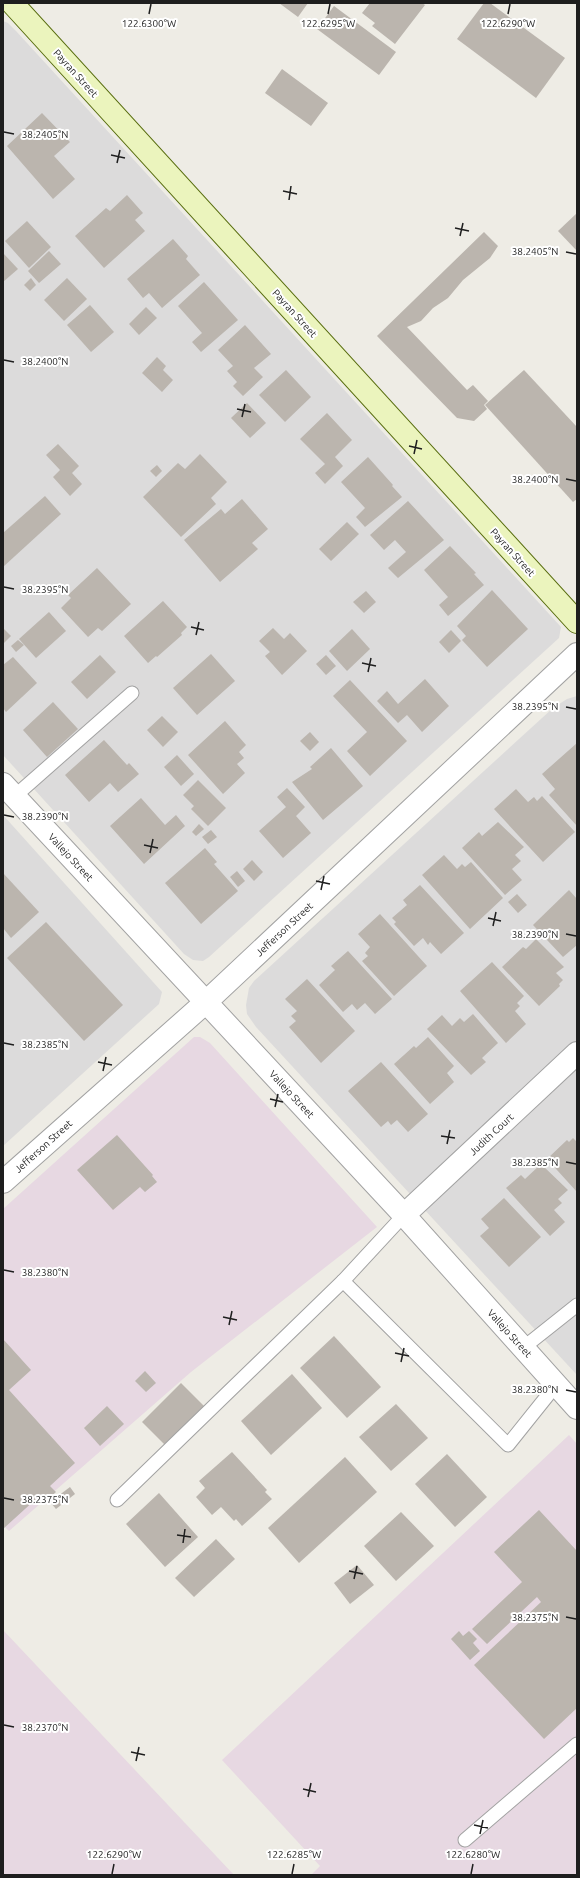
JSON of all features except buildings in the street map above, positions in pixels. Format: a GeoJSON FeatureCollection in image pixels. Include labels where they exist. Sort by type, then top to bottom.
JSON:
{"type":"FeatureCollection","features":[{"type":"Feature","properties":{"kind":"main road","name":"Payran Street"},"geometry":{"type":"LineString","coordinates":[[12,3],[577,622]]}},
{"type":"Feature","properties":{"kind":"street","name":"Jefferson Street"},"geometry":{"type":"LineString","coordinates":[[3,1182],[206,1002],[577,654]]}},
{"type":"Feature","properties":{"kind":"street","name":"Vallejo Street"},"geometry":{"type":"LineString","coordinates":[[9,790],[404,1216],[577,1408]]}},
{"type":"Feature","properties":{"kind":"street","name":"Judith Court"},"geometry":{"type":"LineString","coordinates":[[404,1216],[577,1053]]}},
{"type":"Feature","properties":{"kind":"lane"},"geometry":{"type":"LineString","coordinates":[[9,790],[132,693]]}},
{"type":"Feature","properties":{"kind":"lane"},"geometry":{"type":"LineString","coordinates":[[117,1500],[343,1281],[404,1216]]}},
{"type":"Feature","properties":{"kind":"lane"},"geometry":{"type":"LineString","coordinates":[[343,1281],[508,1445],[556,1385]]}},
{"type":"Feature","properties":{"kind":"lane"},"geometry":{"type":"LineString","coordinates":[[523,1348],[577,1305]]}},
{"type":"Feature","properties":{"kind":"lane"},"geometry":{"type":"LineString","coordinates":[[465,1840],[577,1744]]}},
{"type":"Feature","properties":{"kind":"shaded area"},"geometry":{"type":"Polygon","coordinates":[[[3,21],[8,23],[16,31],[561,627],[559,638],[203,961],[193,960],[184,954],[3,755],[3,21]]]}},
{"type":"Feature","properties":{"kind":"shaded area"},"geometry":{"type":"Polygon","coordinates":[[[577,696],[577,1375],[256,1027],[247,1014],[246,1005],[249,988],[254,981],[553,708],[567,699],[577,696]]]}},
{"type":"Feature","properties":{"kind":"shaded area"},"geometry":{"type":"Polygon","coordinates":[[[3,815],[162,992],[159,1004],[3,1146],[3,815]]]}},
{"type":"Feature","properties":{"kind":"shaded area"},"geometry":{"type":"Polygon","coordinates":[[[194,1037],[200,1037],[210,1043],[377,1227],[191,1372],[9,1531],[3,1525],[3,1209],[194,1037]]]}},
{"type":"Feature","properties":{"kind":"shaded area"},"geometry":{"type":"Polygon","coordinates":[[[569,1435],[577,1444],[577,1875],[311,1875],[320,1866],[222,1760],[569,1435]]]}},
{"type":"Feature","properties":{"kind":"shaded area"},"geometry":{"type":"Polygon","coordinates":[[[3,1630],[234,1875],[3,1875],[3,1630]]]}}]}
